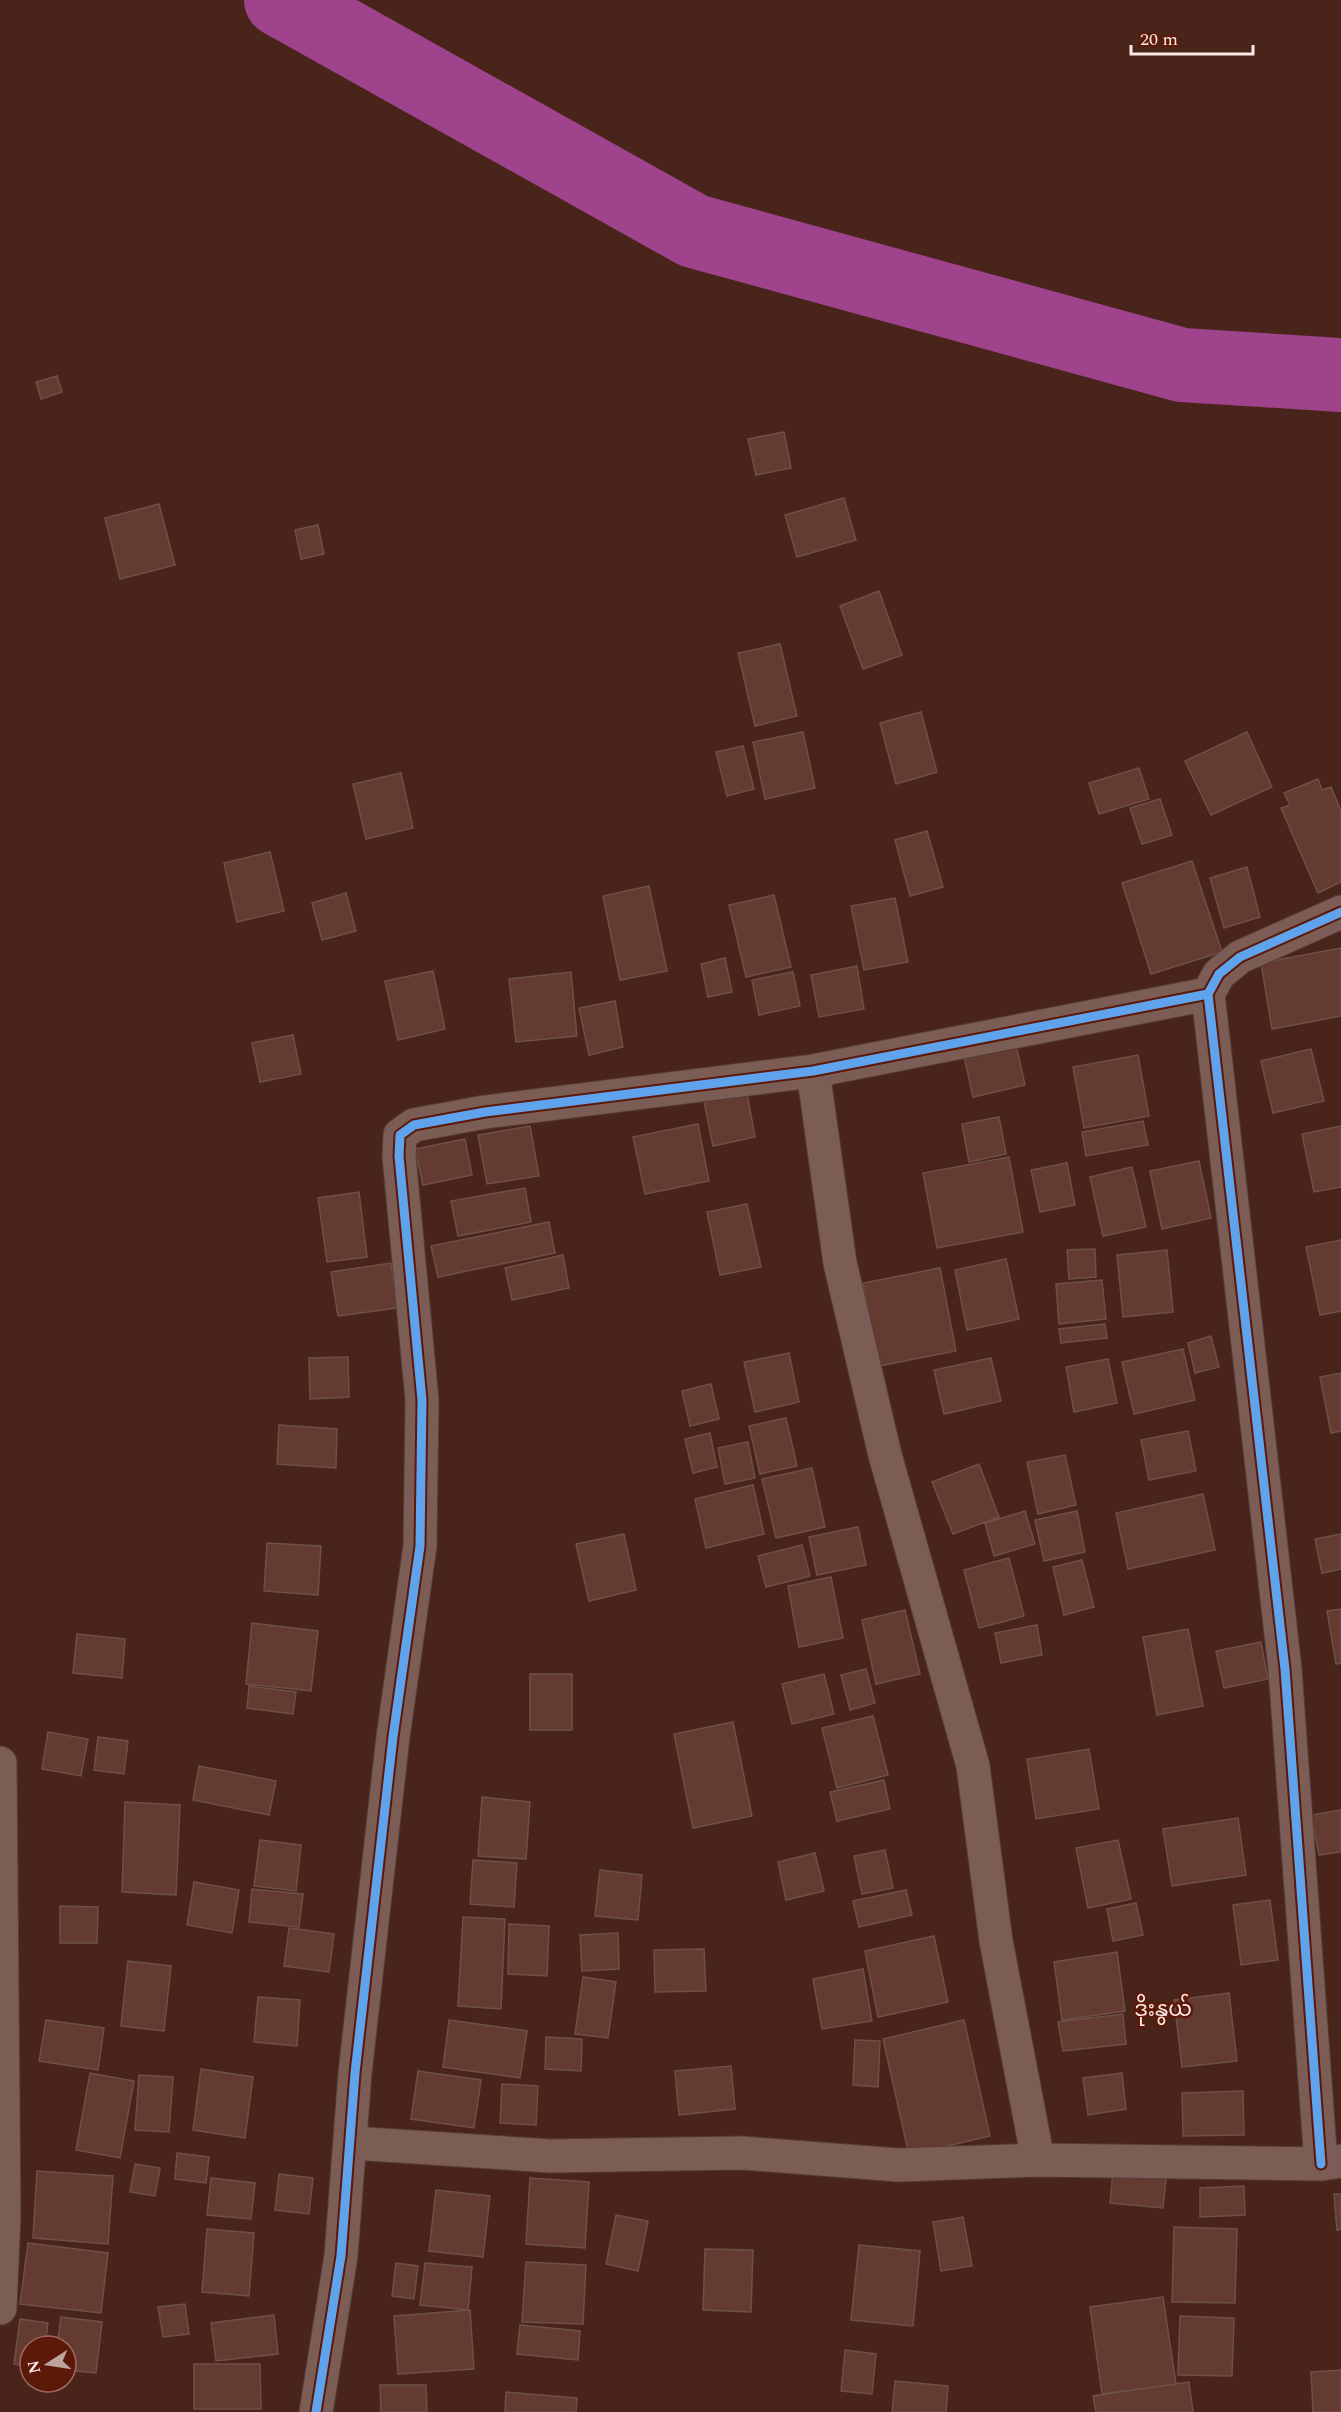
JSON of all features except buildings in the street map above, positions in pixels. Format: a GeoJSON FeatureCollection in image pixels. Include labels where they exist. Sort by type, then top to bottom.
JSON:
{"type":"FeatureCollection","features":[{"type":"Feature","properties":{"kind":"street"},"geometry":{"type":"LineString","coordinates":[[351,2143],[551,2156],[742,2153],[898,2165],[1038,2160],[1331,2162],[1285,1669],[1208,993],[1219,974],[1240,957],[1341,912]]}},
{"type":"Feature","properties":{"kind":"street"},"geometry":{"type":"LineString","coordinates":[[316,2412],[341,2256],[355,2073],[387,1784],[420,1546],[422,1400],[399,1156],[400,1135],[414,1125],[485,1112],[813,1071],[1208,993]]}},
{"type":"Feature","properties":{"kind":"street"},"geometry":{"type":"LineString","coordinates":[[813,1071],[840,1263],[885,1455],[973,1766],[996,1941],[1038,2160]]}},
{"type":"Feature","properties":{"kind":"street"},"geometry":{"type":"LineString","coordinates":[[0,1763],[4,2216],[0,2308]]}},
{"type":"Feature","properties":{"kind":"waterway"},"geometry":{"type":"LineString","coordinates":[[281,0],[694,231],[1182,365],[1341,375]]}},
{"type":"Feature","properties":{"kind":"cycle path"},"geometry":{"type":"LineString","coordinates":[[1321,2164],[1285,1669],[1208,994],[1219,974],[1240,957],[1341,912]]}},
{"type":"Feature","properties":{"kind":"cycle path"},"geometry":{"type":"LineString","coordinates":[[316,2412],[341,2256],[355,2073],[393,1737],[420,1546],[422,1400],[399,1156],[400,1135],[414,1125],[485,1112],[813,1071],[1208,994]]}},
{"type":"Feature","properties":{"kind":"district","name":"ဒိုးနွယ်"},"geometry":{"type":"Point","coordinates":[1163,2010]}}]}
